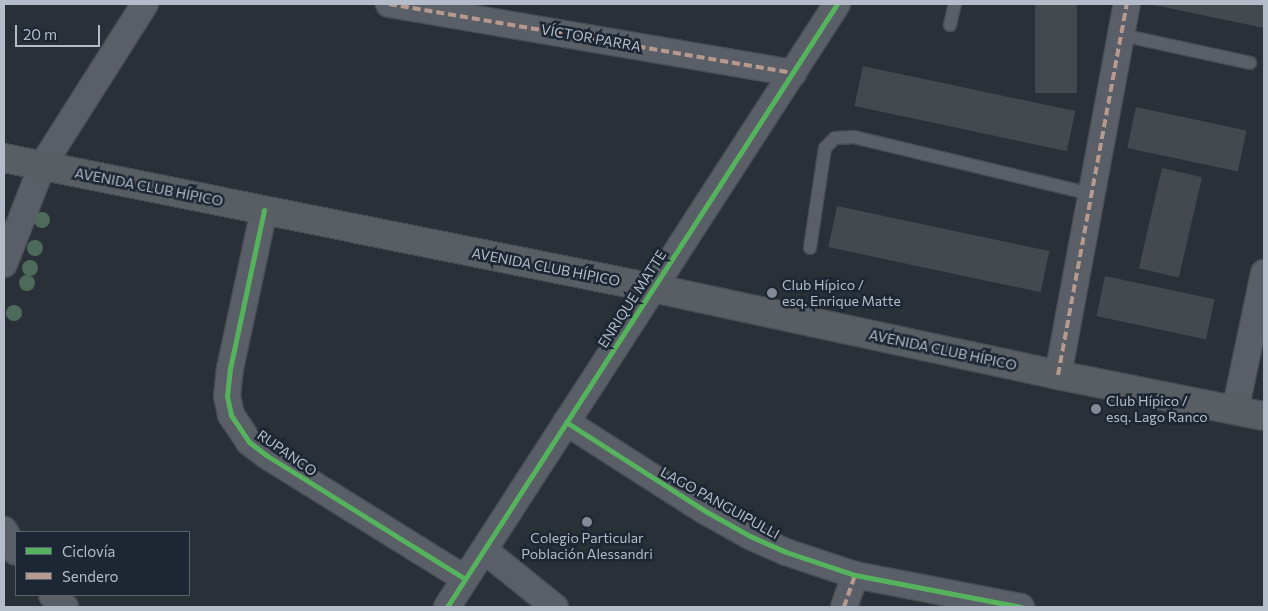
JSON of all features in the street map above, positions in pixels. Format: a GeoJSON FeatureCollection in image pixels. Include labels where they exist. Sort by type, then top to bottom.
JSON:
{"type":"FeatureCollection","features":[{"type":"Feature","properties":{"kind":"main road","name":"AVENIDA CLUB HÍPICO"},"geometry":{"type":"LineString","coordinates":[[4,158],[653,288],[1058,375],[1264,416]]}},
{"type":"Feature","properties":{"kind":"street"},"geometry":{"type":"LineString","coordinates":[[4,264],[42,166],[145,4]]}},
{"type":"Feature","properties":{"kind":"street","name":"VÍCTOR PARRA"},"geometry":{"type":"LineString","coordinates":[[389,4],[793,73]]}},
{"type":"Feature","properties":{"kind":"street","name":"ENRIQUE MATTE"},"geometry":{"type":"LineString","coordinates":[[447,607],[837,4]]}},
{"type":"Feature","properties":{"kind":"street"},"geometry":{"type":"LineString","coordinates":[[1058,375],[1127,4]]}},
{"type":"Feature","properties":{"kind":"street","name":"RUPANCO"},"geometry":{"type":"LineString","coordinates":[[264,210],[230,368],[227,396],[231,415],[249,442],[266,455],[465,580]]}},
{"type":"Feature","properties":{"kind":"street"},"geometry":{"type":"LineString","coordinates":[[1235,411],[1264,273]]}},
{"type":"Feature","properties":{"kind":"street","name":"LAGO PANGUIPULLI"},"geometry":{"type":"LineString","coordinates":[[566,422],[665,487],[750,536],[786,552],[855,575],[1021,607]]}},
{"type":"Feature","properties":{"kind":"street"},"geometry":{"type":"LineString","coordinates":[[4,530],[15,550]]}},
{"type":"Feature","properties":{"kind":"street"},"geometry":{"type":"LineString","coordinates":[[484,550],[555,607]]}},
{"type":"Feature","properties":{"kind":"street"},"geometry":{"type":"LineString","coordinates":[[844,607],[855,575]]}},
{"type":"Feature","properties":{"kind":"street"},"geometry":{"type":"LineString","coordinates":[[53,596],[65,607]]}},
{"type":"Feature","properties":{"kind":"lane"},"geometry":{"type":"LineString","coordinates":[[950,25],[954,4]]}},
{"type":"Feature","properties":{"kind":"lane"},"geometry":{"type":"LineString","coordinates":[[1121,35],[1250,63]]}},
{"type":"Feature","properties":{"kind":"lane"},"geometry":{"type":"LineString","coordinates":[[810,248],[825,148],[835,138],[854,136],[1091,194]]}},
{"type":"Feature","properties":{"kind":"building"},"geometry":{"type":"Polygon","coordinates":[[[1035,4],[1077,4],[1077,93],[1035,93],[1035,4]]]}},
{"type":"Feature","properties":{"kind":"building"},"geometry":{"type":"Polygon","coordinates":[[[1264,4],[1264,28],[1154,5],[1264,4]]]}},
{"type":"Feature","properties":{"kind":"building"},"geometry":{"type":"Polygon","coordinates":[[[863,66],[1075,111],[1067,151],[854,106],[863,66]]]}},
{"type":"Feature","properties":{"kind":"building"},"geometry":{"type":"Polygon","coordinates":[[[1136,107],[1247,130],[1238,172],[1127,148],[1136,107]]]}},
{"type":"Feature","properties":{"kind":"building"},"geometry":{"type":"Polygon","coordinates":[[[1162,168],[1202,177],[1179,278],[1139,268],[1162,168]]]}},
{"type":"Feature","properties":{"kind":"building"},"geometry":{"type":"Polygon","coordinates":[[[837,206],[1049,251],[1041,292],[828,247],[837,206]]]}},
{"type":"Feature","properties":{"kind":"building"},"geometry":{"type":"Polygon","coordinates":[[[1105,276],[1215,299],[1206,339],[1096,316],[1105,276]]]}},
{"type":"Feature","properties":{"kind":"marked path"},"geometry":{"type":"LineString","coordinates":[[389,4],[793,73]]}},
{"type":"Feature","properties":{"kind":"marked path"},"geometry":{"type":"LineString","coordinates":[[1058,375],[1127,4]]}},
{"type":"Feature","properties":{"kind":"marked path"},"geometry":{"type":"LineString","coordinates":[[844,607],[855,575]]}},
{"type":"Feature","properties":{"kind":"cycle path"},"geometry":{"type":"LineString","coordinates":[[447,607],[837,4]]}},
{"type":"Feature","properties":{"kind":"cycle path"},"geometry":{"type":"LineString","coordinates":[[264,210],[230,368],[227,396],[231,415],[249,442],[266,455],[465,579]]}},
{"type":"Feature","properties":{"kind":"cycle path"},"geometry":{"type":"LineString","coordinates":[[566,422],[707,512],[750,536],[786,552],[855,575],[1021,607]]}},
{"type":"Feature","properties":{"kind":"place","name":"Club Hípico / esq. Enrique Matte"},"geometry":{"type":"Point","coordinates":[772,293]}},
{"type":"Feature","properties":{"kind":"place","name":"Club Hípico / esq. Lago Ranco"},"geometry":{"type":"Point","coordinates":[1096,409]}},
{"type":"Feature","properties":{"kind":"place","name":"Colegio Particular Población Alessandri"},"geometry":{"type":"Point","coordinates":[587,522]}}]}
